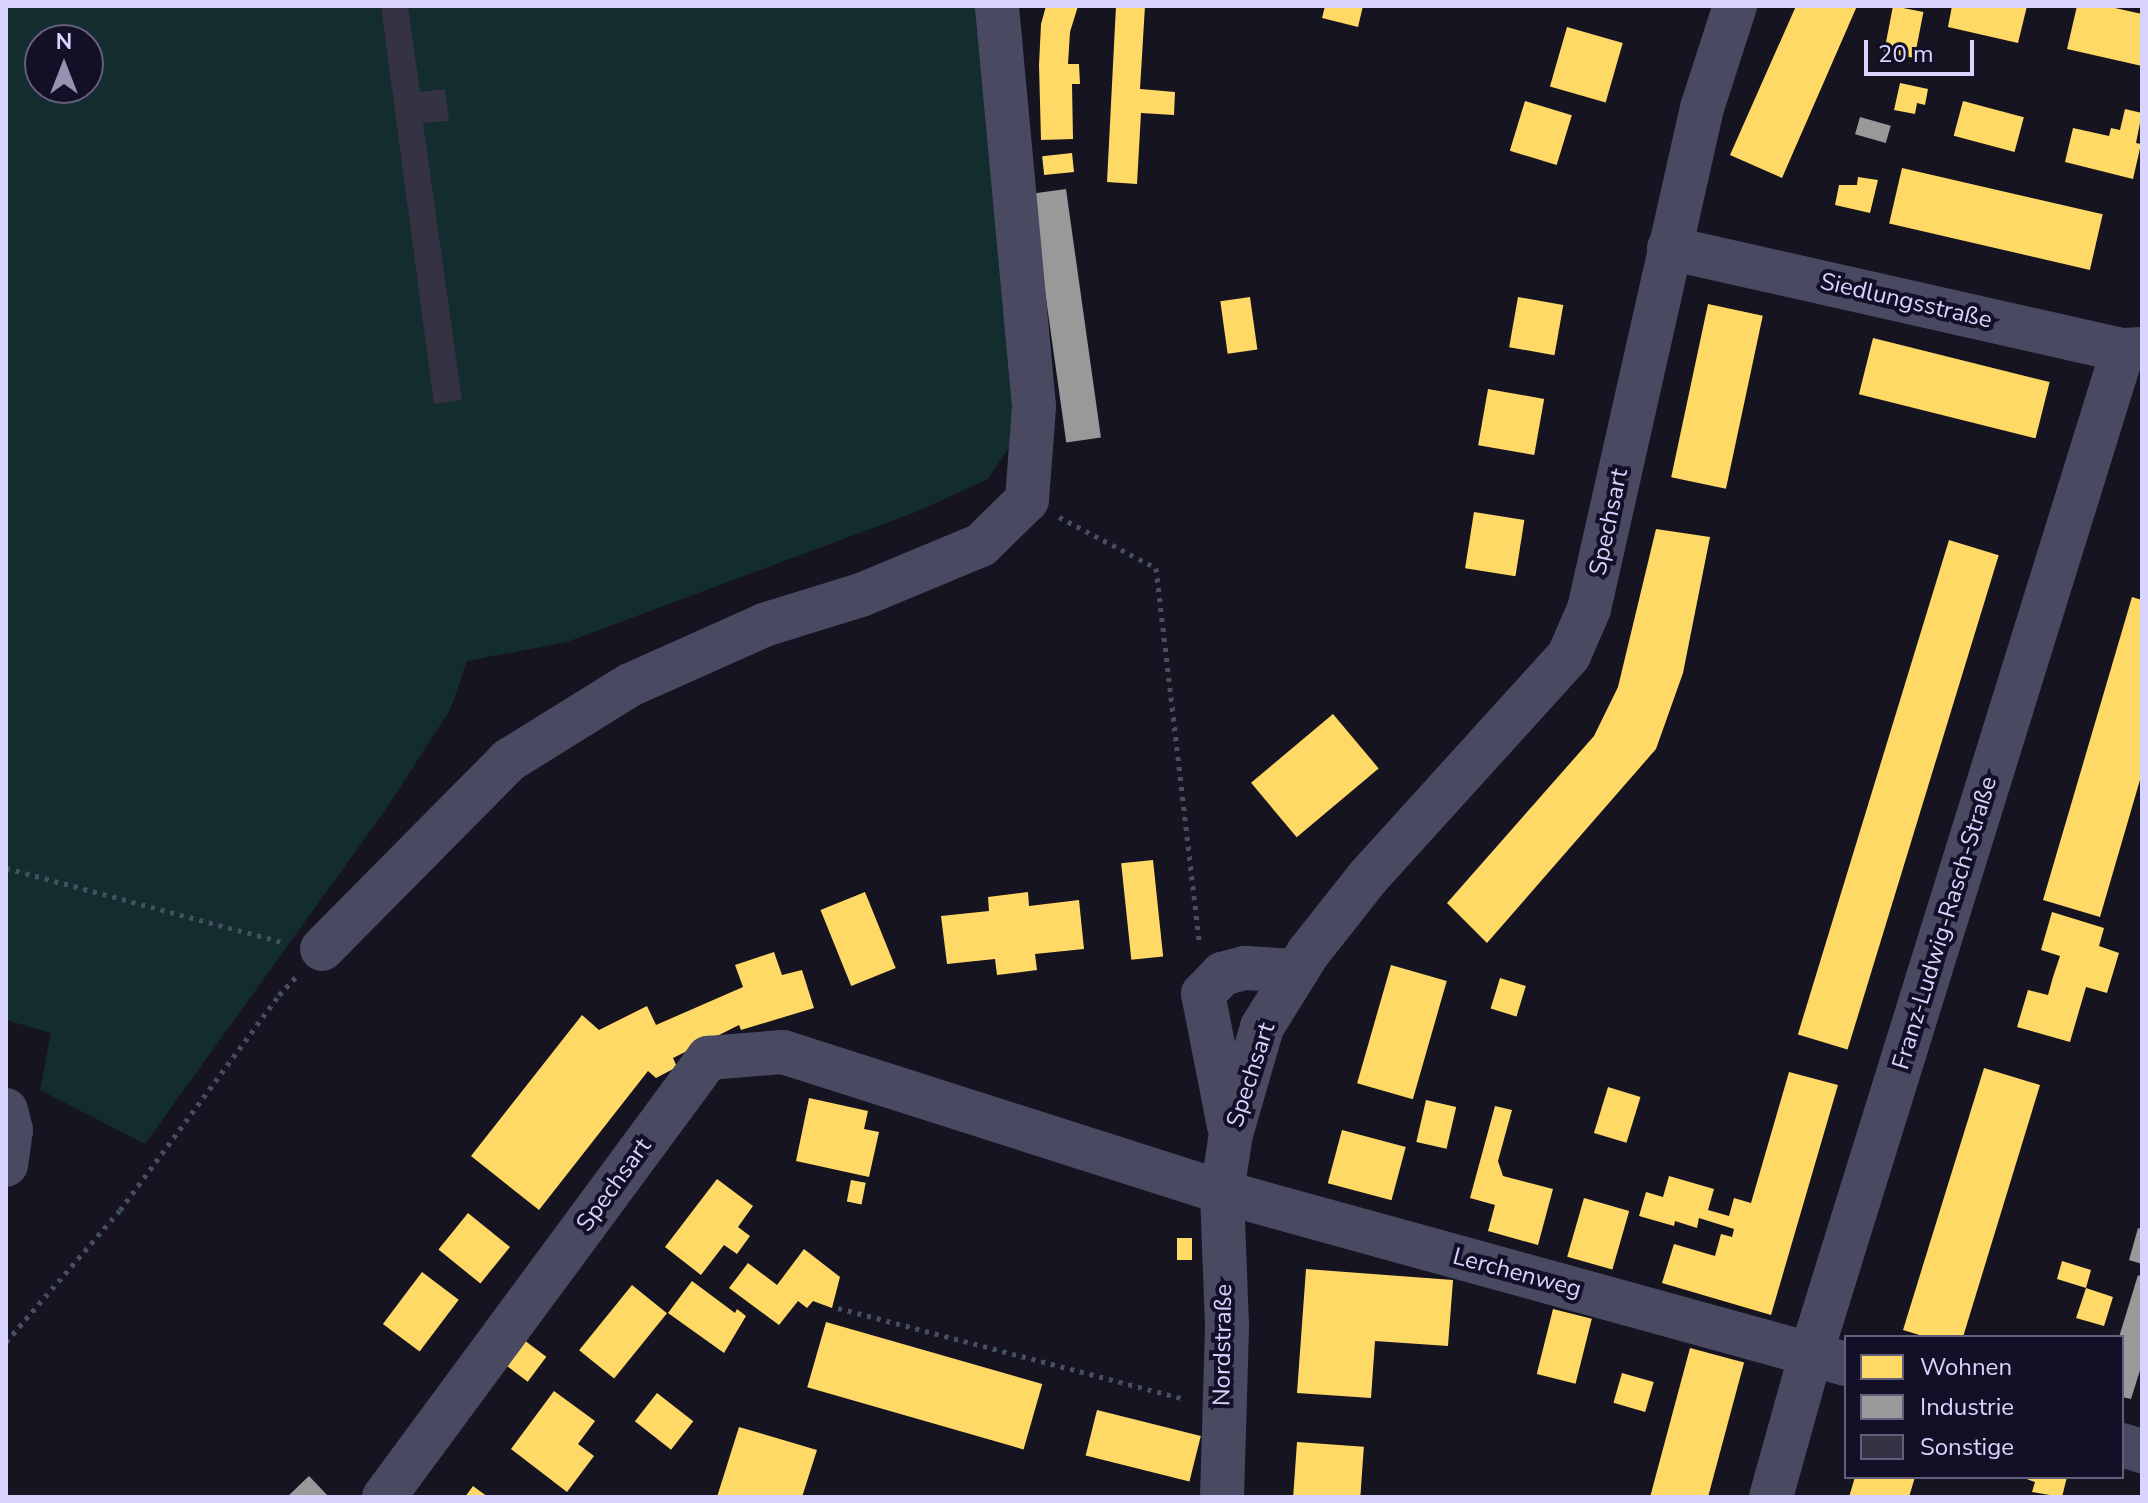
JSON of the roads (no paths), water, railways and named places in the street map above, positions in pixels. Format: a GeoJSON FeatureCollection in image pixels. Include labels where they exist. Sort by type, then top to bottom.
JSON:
{"type":"FeatureCollection","features":[{"type":"Feature","properties":{"kind":"street"},"geometry":{"type":"LineString","coordinates":[[308,947],[509,760],[630,685],[764,625],[861,595],[981,545],[1027,500],[1034,406],[997,6]]}},
{"type":"Feature","properties":{"kind":"street","name":"Spechsart"},"geometry":{"type":"LineString","coordinates":[[384,1497],[708,1058],[783,1052],[1222,1192],[1231,1134],[1262,1027],[1297,971],[1368,877],[1569,655],[1589,609],[1610,525],[1635,392],[1702,108],[1735,6]]}},
{"type":"Feature","properties":{"kind":"street","name":"Siedlungsstraße"},"geometry":{"type":"LineString","coordinates":[[1669,248],[2133,350]]}},
{"type":"Feature","properties":{"kind":"street","name":"Franz-Ludwig-Rasch-Straße"},"geometry":{"type":"LineString","coordinates":[[1771,1497],[1828,1359],[2133,350]]}},
{"type":"Feature","properties":{"kind":"street"},"geometry":{"type":"LineString","coordinates":[[1231,1134],[1203,994],[1222,974],[1245,968],[1297,971]]}},
{"type":"Feature","properties":{"kind":"street"},"geometry":{"type":"LineString","coordinates":[[6,1110],[11,1130],[6,1165]]}},
{"type":"Feature","properties":{"kind":"street","name":"Lerchenweg"},"geometry":{"type":"LineString","coordinates":[[1222,1192],[1828,1359]]}},
{"type":"Feature","properties":{"kind":"street","name":"Nordstraße"},"geometry":{"type":"LineString","coordinates":[[1222,1192],[1227,1325],[1222,1408],[1222,1497]]}}]}
